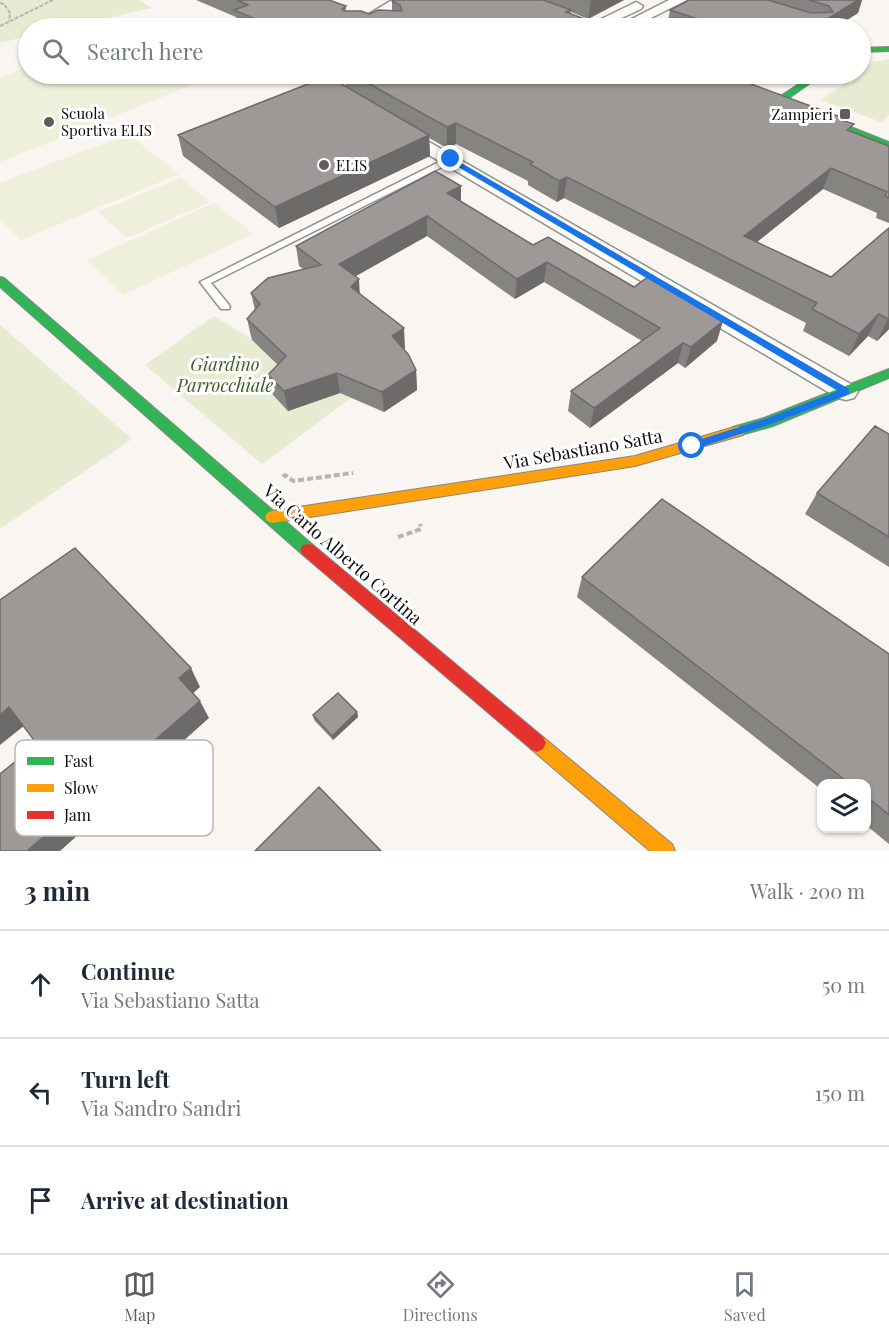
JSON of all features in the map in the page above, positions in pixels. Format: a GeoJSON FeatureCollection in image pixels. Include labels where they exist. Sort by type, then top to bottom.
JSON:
{"type":"FeatureCollection","features":[{"type":"Feature","properties":{"kind":"street"},"geometry":{"type":"LineString","coordinates":[[371,18],[401,0]]}},
{"type":"Feature","properties":{"kind":"street"},"geometry":{"type":"LineString","coordinates":[[607,18],[649,0]]}},
{"type":"Feature","properties":{"kind":"street"},"geometry":{"type":"LineString","coordinates":[[642,18],[681,0]]}},
{"type":"Feature","properties":{"kind":"street"},"geometry":{"type":"LineString","coordinates":[[322,84],[360,106]]}},
{"type":"Feature","properties":{"kind":"street"},"geometry":{"type":"LineString","coordinates":[[801,84],[773,99],[889,145]]}},
{"type":"Feature","properties":{"kind":"street"},"geometry":{"type":"LineString","coordinates":[[384,120],[846,392]]}},
{"type":"Feature","properties":{"kind":"street","name":"Via Carlo Alberto Cortina"},"geometry":{"type":"LineString","coordinates":[[0,281],[330,570],[665,851]]}},
{"type":"Feature","properties":{"kind":"street","name":"Via Sebastiano Satta"},"geometry":{"type":"LineString","coordinates":[[272,517],[635,461],[768,422],[888,374]]}},
{"type":"Feature","properties":{"kind":"lane"},"geometry":{"type":"LineString","coordinates":[[225,307],[206,282],[451,159]]}},
{"type":"Feature","properties":{"kind":"path"},"geometry":{"type":"LineString","coordinates":[[0,26],[53,0]]}},
{"type":"Feature","properties":{"kind":"path"},"geometry":{"type":"LineString","coordinates":[[0,3],[4,4],[10,13],[9,21]]}},
{"type":"Feature","properties":{"kind":"path"},"geometry":{"type":"LineString","coordinates":[[283,477],[285,475],[293,481],[363,472]]}},
{"type":"Feature","properties":{"kind":"path"},"geometry":{"type":"LineString","coordinates":[[398,537],[421,529],[420,524]]}},
{"type":"Feature","properties":{"kind":"green space"},"geometry":{"type":"Polygon","coordinates":[[[0,0],[139,0],[152,8],[107,18],[18,18],[18,38],[0,43],[0,0]]]}},
{"type":"Feature","properties":{"kind":"green space"},"geometry":{"type":"Polygon","coordinates":[[[889,59],[889,115],[881,122],[821,100],[843,84],[871,84],[872,62],[889,59]]]}},
{"type":"Feature","properties":{"kind":"green space","name":"Scuola Sportiva ELIS"},"geometry":{"type":"Polygon","coordinates":[[[18,71],[18,84],[195,84],[0,162],[0,77],[18,71]]]}},
{"type":"Feature","properties":{"kind":"green space","name":"Scuola Sportiva ELIS"},"geometry":{"type":"Polygon","coordinates":[[[128,134],[179,174],[21,240],[0,219],[0,183],[128,134]]]}},
{"type":"Feature","properties":{"kind":"green space"},"geometry":{"type":"Polygon","coordinates":[[[180,178],[210,202],[127,238],[98,212],[180,178]]]}},
{"type":"Feature","properties":{"kind":"green space"},"geometry":{"type":"Polygon","coordinates":[[[214,203],[253,234],[123,295],[87,260],[214,203]]]}},
{"type":"Feature","properties":{"kind":"green space","name":"Giardino Parrocchiale"},"geometry":{"type":"Polygon","coordinates":[[[214,316],[351,398],[262,464],[145,365],[214,316]]]}},
{"type":"Feature","properties":{"kind":"green space"},"geometry":{"type":"Polygon","coordinates":[[[0,325],[132,439],[0,529],[0,325]]]}},
{"type":"Feature","properties":{"kind":"building"},"geometry":{"type":"Polygon","coordinates":[[[237,0],[329,0],[346,6],[342,9],[344,11],[361,11],[369,14],[378,10],[402,11],[400,5],[392,1],[394,0],[543,0],[571,10],[566,12],[582,18],[253,18],[234,10],[248,5],[237,0]]]}},
{"type":"Feature","properties":{"kind":"building"},"geometry":{"type":"Polygon","coordinates":[[[689,0],[768,0],[811,13],[833,12],[829,6],[809,0],[858,0],[829,18],[694,18],[670,10],[689,0]]]}},
{"type":"Feature","properties":{"kind":"building"},"geometry":{"type":"Polygon","coordinates":[[[308,84],[342,84],[429,135],[275,207],[178,135],[308,84]]]}},
{"type":"Feature","properties":{"kind":"building"},"geometry":{"type":"Polygon","coordinates":[[[369,84],[751,84],[846,119],[844,121],[854,124],[847,130],[889,146],[889,198],[885,196],[887,192],[831,168],[744,236],[831,277],[889,228],[889,319],[879,314],[859,334],[812,309],[817,303],[567,177],[559,181],[530,164],[533,162],[456,123],[447,127],[369,84]]]}},
{"type":"Feature","properties":{"kind":"building"},"geometry":{"type":"Polygon","coordinates":[[[435,171],[461,186],[447,193],[533,245],[548,237],[634,287],[648,277],[723,321],[691,347],[683,343],[594,408],[571,391],[660,328],[547,262],[517,279],[427,216],[339,264],[359,279],[351,287],[404,328],[392,336],[408,354],[416,370],[382,392],[337,373],[284,391],[268,375],[286,356],[247,319],[260,304],[251,293],[268,278],[321,265],[296,246],[435,171]]]}},
{"type":"Feature","properties":{"kind":"building"},"geometry":{"type":"Polygon","coordinates":[[[875,426],[889,434],[889,537],[817,493],[875,426]]]}},
{"type":"Feature","properties":{"kind":"building"},"geometry":{"type":"Polygon","coordinates":[[[662,499],[889,654],[889,815],[871,800],[871,779],[844,779],[582,577],[662,499]]]}},
{"type":"Feature","properties":{"kind":"building"},"geometry":{"type":"Polygon","coordinates":[[[75,548],[191,668],[179,678],[200,701],[155,740],[34,740],[9,707],[0,715],[0,600],[75,548]]]}},
{"type":"Feature","properties":{"kind":"building"},"geometry":{"type":"Polygon","coordinates":[[[338,693],[357,712],[332,736],[313,715],[338,693]]]}},
{"type":"Feature","properties":{"kind":"building"},"geometry":{"type":"Polygon","coordinates":[[[15,762],[15,836],[44,836],[27,851],[0,851],[0,774],[15,762]]]}},
{"type":"Feature","properties":{"kind":"building"},"geometry":{"type":"Polygon","coordinates":[[[319,787],[381,851],[255,851],[319,787]]]}},
{"type":"Feature","properties":{"kind":"traffic: fast"},"geometry":{"type":"LineString","coordinates":[[871,50],[889,49]]}},
{"type":"Feature","properties":{"kind":"traffic: fast"},"geometry":{"type":"LineString","coordinates":[[779,101],[804,84]]}},
{"type":"Feature","properties":{"kind":"traffic: fast"},"geometry":{"type":"LineString","coordinates":[[810,114],[889,145]]}},
{"type":"Feature","properties":{"kind":"traffic: fast"},"geometry":{"type":"LineString","coordinates":[[0,281],[308,550]]}},
{"type":"Feature","properties":{"kind":"traffic: fast"},"geometry":{"type":"LineString","coordinates":[[738,431],[768,422],[889,373]]}},
{"type":"Feature","properties":{"kind":"traffic: slow"},"geometry":{"type":"LineString","coordinates":[[272,517],[635,461],[738,431]]}},
{"type":"Feature","properties":{"kind":"traffic: slow"},"geometry":{"type":"LineString","coordinates":[[537,743],[665,851]]}},
{"type":"Feature","properties":{"kind":"traffic: jam"},"geometry":{"type":"LineString","coordinates":[[308,550],[537,743]]}},
{"type":"Feature","properties":{"kind":"place","name":"Zampieri"},"geometry":{"type":"Point","coordinates":[845,114]}},
{"type":"Feature","properties":{"kind":"place","name":"Scuola Sportiva ELIS"},"geometry":{"type":"Point","coordinates":[49,122]}},
{"type":"Feature","properties":{"kind":"place","name":"ELIS"},"geometry":{"type":"Point","coordinates":[324,165]}},
{"type":"Feature","properties":{"kind":"route"},"geometry":{"type":"LineString","coordinates":[[451,159],[846,392],[768,422],[692,446]]}}]}
